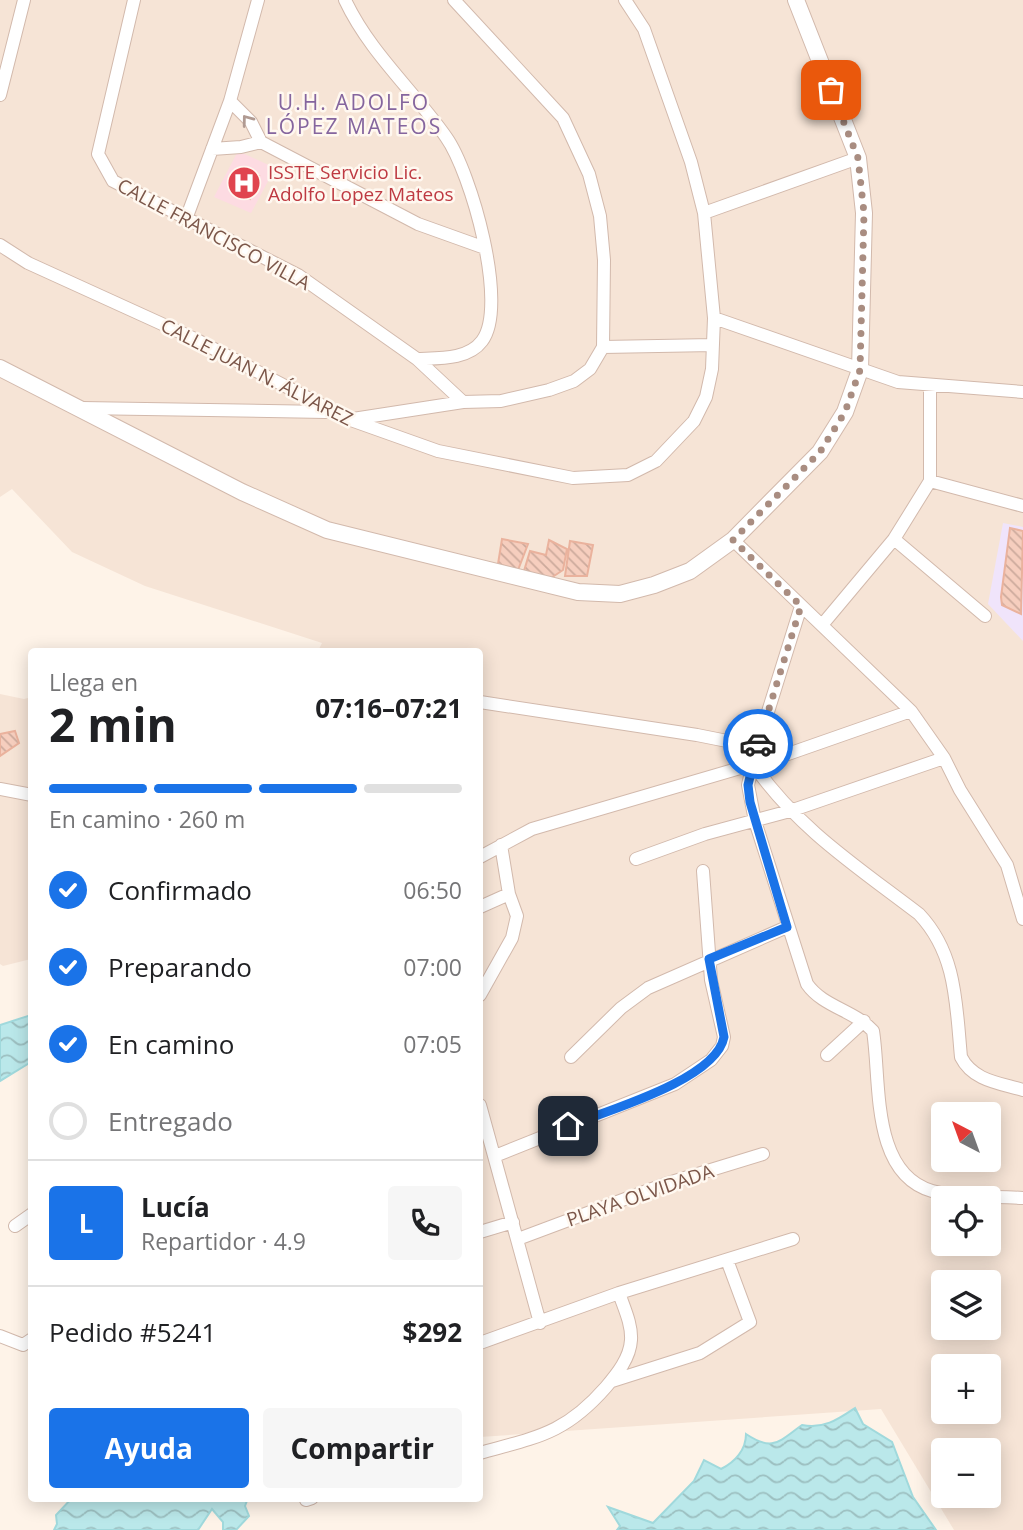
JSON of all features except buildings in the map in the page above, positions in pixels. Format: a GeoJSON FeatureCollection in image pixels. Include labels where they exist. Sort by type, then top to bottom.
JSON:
{"type":"FeatureCollection","features":[{"type":"Feature","properties":{"kind":"street"},"geometry":{"type":"LineString","coordinates":[[0,95],[24,0]]}},
{"type":"Feature","properties":{"kind":"street","name":"CALLE FRANCISCO VILLA"},"geometry":{"type":"LineString","coordinates":[[135,0],[99,154],[113,181],[298,275],[417,359],[463,402]]}},
{"type":"Feature","properties":{"kind":"street"},"geometry":{"type":"LineString","coordinates":[[186,219],[230,101],[258,0]]}},
{"type":"Feature","properties":{"kind":"street"},"geometry":{"type":"LineString","coordinates":[[345,0],[360,31],[448,139],[467,181],[485,248],[493,316],[482,342],[463,355],[417,359]]}},
{"type":"Feature","properties":{"kind":"street"},"geometry":{"type":"LineString","coordinates":[[348,419],[463,402],[501,401],[574,382],[590,369],[603,347],[604,260],[600,216],[589,174],[563,118],[454,0]]}},
{"type":"Feature","properties":{"kind":"street","name":"CALLE JUAN N. ÁLVAREZ"},"geometry":{"type":"LineString","coordinates":[[0,246],[28,263],[195,340],[348,419],[438,451],[506,465],[573,478],[628,475],[656,461],[694,421],[706,397],[712,369],[714,318],[704,213],[691,162],[644,29],[625,0]]}},
{"type":"Feature","properties":{"kind":"street"},"geometry":{"type":"LineString","coordinates":[[0,368],[242,492],[327,530],[578,592],[620,594],[690,571],[733,540],[820,452],[845,412],[860,370],[864,213],[858,158],[796,0]]}},
{"type":"Feature","properties":{"kind":"street"},"geometry":{"type":"LineString","coordinates":[[230,101],[251,122],[261,142],[418,224],[485,248]]}},
{"type":"Feature","properties":{"kind":"street"},"geometry":{"type":"LineString","coordinates":[[212,149],[241,147],[261,142]]}},
{"type":"Feature","properties":{"kind":"street"},"geometry":{"type":"LineString","coordinates":[[704,213],[858,158]]}},
{"type":"Feature","properties":{"kind":"street"},"geometry":{"type":"LineString","coordinates":[[714,318],[898,382],[1023,392]]}},
{"type":"Feature","properties":{"kind":"street"},"geometry":{"type":"LineString","coordinates":[[603,347],[713,345]]}},
{"type":"Feature","properties":{"kind":"street"},"geometry":{"type":"LineString","coordinates":[[822,625],[894,539],[930,481],[930,385]]}},
{"type":"Feature","properties":{"kind":"street"},"geometry":{"type":"LineString","coordinates":[[78,408],[330,412]]}},
{"type":"Feature","properties":{"kind":"street"},"geometry":{"type":"LineString","coordinates":[[930,481],[1023,506]]}},
{"type":"Feature","properties":{"kind":"street"},"geometry":{"type":"LineString","coordinates":[[894,539],[985,616]]}},
{"type":"Feature","properties":{"kind":"street"},"geometry":{"type":"LineString","coordinates":[[733,540],[911,710],[944,758],[960,790],[1007,865],[1023,919]]}},
{"type":"Feature","properties":{"kind":"street"},"geometry":{"type":"LineString","coordinates":[[801,606],[757,747],[748,785],[755,821],[787,927],[813,992],[864,1021],[873,1031],[880,1119],[895,1159],[906,1177],[919,1187],[936,1192],[1023,1198]]}},
{"type":"Feature","properties":{"kind":"street"},"geometry":{"type":"LineString","coordinates":[[483,702],[696,734],[757,747]]}},
{"type":"Feature","properties":{"kind":"street"},"geometry":{"type":"LineString","coordinates":[[483,856],[532,829],[753,764],[911,710]]}},
{"type":"Feature","properties":{"kind":"street"},"geometry":{"type":"LineString","coordinates":[[636,859],[705,834],[790,811],[944,758]]}},
{"type":"Feature","properties":{"kind":"street"},"geometry":{"type":"LineString","coordinates":[[753,764],[790,811],[811,832],[919,915],[934,930],[950,967],[961,1057],[966,1067],[976,1076],[1023,1090]]}},
{"type":"Feature","properties":{"kind":"street"},"geometry":{"type":"LineString","coordinates":[[0,789],[28,794]]}},
{"type":"Feature","properties":{"kind":"street"},"geometry":{"type":"LineString","coordinates":[[483,990],[512,938],[517,916],[509,894],[501,845]]}},
{"type":"Feature","properties":{"kind":"street"},"geometry":{"type":"LineString","coordinates":[[495,1157],[674,1084],[711,1060],[722,1046],[724,1037],[709,964],[703,872]]}},
{"type":"Feature","properties":{"kind":"street"},"geometry":{"type":"LineString","coordinates":[[483,906],[509,894]]}},
{"type":"Feature","properties":{"kind":"street"},"geometry":{"type":"LineString","coordinates":[[570,1057],[621,1008],[648,988],[709,964],[787,927]]}},
{"type":"Feature","properties":{"kind":"street"},"geometry":{"type":"LineString","coordinates":[[827,1055],[864,1021]]}},
{"type":"Feature","properties":{"kind":"street"},"geometry":{"type":"LineString","coordinates":[[483,1132],[495,1157],[540,1323]]}},
{"type":"Feature","properties":{"kind":"street","name":"PLAYA OLVIDADA"},"geometry":{"type":"LineString","coordinates":[[518,1239],[665,1184],[764,1154]]}},
{"type":"Feature","properties":{"kind":"street"},"geometry":{"type":"LineString","coordinates":[[15,1226],[28,1217]]}},
{"type":"Feature","properties":{"kind":"street"},"geometry":{"type":"LineString","coordinates":[[483,1231],[513,1222]]}},
{"type":"Feature","properties":{"kind":"street"},"geometry":{"type":"LineString","coordinates":[[483,1342],[620,1293],[793,1239]]}},
{"type":"Feature","properties":{"kind":"street"},"geometry":{"type":"LineString","coordinates":[[612,1381],[700,1353],[750,1322],[727,1260]]}},
{"type":"Feature","properties":{"kind":"street"},"geometry":{"type":"LineString","coordinates":[[483,1452],[563,1427],[584,1413],[612,1381],[625,1362],[631,1341],[620,1293]]}},
{"type":"Feature","properties":{"kind":"street"},"geometry":{"type":"LineString","coordinates":[[0,1336],[23,1345],[28,1342]]}},
{"type":"Feature","properties":{"kind":"shaded area"},"geometry":{"type":"Polygon","coordinates":[[[0,0],[1023,0],[1023,1530],[954,1530],[941,1508],[1001,1508],[1001,1438],[931,1438],[931,1492],[881,1409],[483,1437],[483,648],[320,648],[322,643],[145,586],[72,552],[12,489],[0,497],[0,0]]]}},
{"type":"Feature","properties":{"kind":"shaded area","name":"ISSTE Servicio Lic. Adolfo Lopez Mateos"},"geometry":{"type":"Polygon","coordinates":[[[238,151],[275,168],[251,213],[214,197],[238,151]]]}},
{"type":"Feature","properties":{"kind":"shaded area"},"geometry":{"type":"Polygon","coordinates":[[[1003,523],[1023,527],[1023,641],[988,604],[1003,523]]]}},
{"type":"Feature","properties":{"kind":"shaded area"},"geometry":{"type":"Polygon","coordinates":[[[0,694],[28,698],[28,960],[3,966],[0,964],[0,694]]]}},
{"type":"Feature","properties":{"kind":"water"},"geometry":{"type":"Polygon","coordinates":[[[28,1016],[28,1064],[0,1081],[0,1025],[28,1016]]]}},
{"type":"Feature","properties":{"kind":"water"},"geometry":{"type":"Polygon","coordinates":[[[855,1408],[863,1424],[892,1442],[913,1497],[936,1530],[617,1530],[620,1526],[608,1507],[653,1523],[694,1481],[704,1460],[721,1469],[731,1463],[742,1450],[746,1434],[763,1443],[775,1443],[802,1425],[824,1425],[855,1408]]]}},
{"type":"Feature","properties":{"kind":"water"},"geometry":{"type":"Polygon","coordinates":[[[68,1502],[246,1502],[245,1506],[249,1516],[236,1530],[223,1530],[223,1522],[212,1509],[198,1530],[54,1530],[57,1524],[56,1515],[68,1502]]]}},
{"type":"Feature","properties":{"kind":"way so far"},"geometry":{"type":"LineString","coordinates":[[758,744],[801,606],[733,540],[820,452],[845,412],[860,370],[864,213],[858,158],[831,90]]}},
{"type":"Feature","properties":{"kind":"place","name":"ISSTE Servicio Lic. Adolfo Lopez Mateos"},"geometry":{"type":"Point","coordinates":[244,183]}},
{"type":"Feature","properties":{"kind":"district","name":"U.H. ADOLFO LÓPEZ MATEOS"},"geometry":{"type":"Point","coordinates":[354,114]}},
{"type":"Feature","properties":{"kind":"route"},"geometry":{"type":"LineString","coordinates":[[568,1126],[674,1084],[711,1060],[722,1046],[724,1037],[709,959],[787,927],[750,802],[748,785],[758,744]]}}]}
